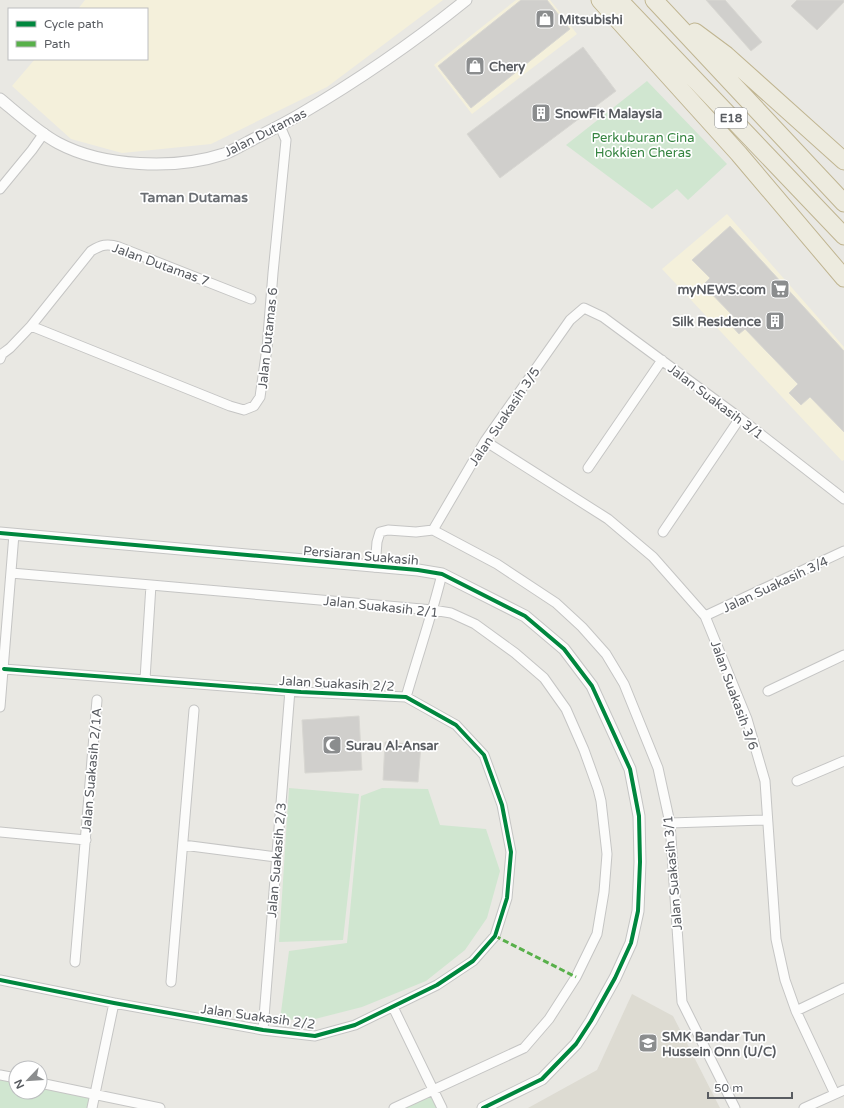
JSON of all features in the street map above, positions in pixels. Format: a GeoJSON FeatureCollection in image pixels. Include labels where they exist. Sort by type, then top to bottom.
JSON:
{"type":"FeatureCollection","features":[{"type":"Feature","properties":{"kind":"highway"},"geometry":{"type":"LineString","coordinates":[[600,0],[739,154],[844,278]]}},
{"type":"Feature","properties":{"kind":"highway","name":"E18"},"geometry":{"type":"LineString","coordinates":[[619,0],[844,236]]}},
{"type":"Feature","properties":{"kind":"highway"},"geometry":{"type":"LineString","coordinates":[[656,2],[726,55],[844,161]]}},
{"type":"Feature","properties":{"kind":"highway","name":"E18"},"geometry":{"type":"LineString","coordinates":[[656,2],[844,203]]}},
{"type":"Feature","properties":{"kind":"street","name":"Jalan Dutamas"},"geometry":{"type":"LineString","coordinates":[[0,99],[58,143],[84,154],[117,162],[154,164],[198,161],[225,154],[280,126],[333,94],[413,40],[466,0]]}},
{"type":"Feature","properties":{"kind":"street","name":"Jalan Dutamas 6"},"geometry":{"type":"LineString","coordinates":[[31,326],[230,406],[244,410],[254,406],[260,397],[267,348],[286,140],[280,126]]}},
{"type":"Feature","properties":{"kind":"street"},"geometry":{"type":"LineString","coordinates":[[0,189],[44,133]]}},
{"type":"Feature","properties":{"kind":"street","name":"Jalan Dutamas 7"},"geometry":{"type":"LineString","coordinates":[[1,355],[10,348],[31,326],[91,251],[104,244],[119,247],[251,298]]}},
{"type":"Feature","properties":{"kind":"street","name":"Jalan Suakasih 3/1"},"geometry":{"type":"LineString","coordinates":[[584,308],[603,317],[662,360],[740,418],[844,499]]}},
{"type":"Feature","properties":{"kind":"street","name":"Jalan Suakasih 3/5"},"geometry":{"type":"LineString","coordinates":[[433,530],[484,441],[570,320],[584,308]]}},
{"type":"Feature","properties":{"kind":"street"},"geometry":{"type":"LineString","coordinates":[[588,468],[662,360]]}},
{"type":"Feature","properties":{"kind":"street"},"geometry":{"type":"LineString","coordinates":[[663,532],[740,418]]}},
{"type":"Feature","properties":{"kind":"street","name":"Jalan Suakasih 3/6"},"geometry":{"type":"LineString","coordinates":[[484,441],[608,519],[653,557],[705,616],[747,719],[765,781],[776,939],[785,980],[796,1011],[835,1094]]}},
{"type":"Feature","properties":{"kind":"street"},"geometry":{"type":"LineString","coordinates":[[375,567],[377,542],[380,532],[388,530],[416,532],[433,530]]}},
{"type":"Feature","properties":{"kind":"street","name":"Jalan Suakasih 3/1"},"geometry":{"type":"LineString","coordinates":[[433,530],[497,564],[556,603],[582,627],[606,654],[624,684],[658,768],[670,823],[682,1002],[735,1108]]}},
{"type":"Feature","properties":{"kind":"street","name":"Persiaran Suakasih"},"geometry":{"type":"LineString","coordinates":[[0,533],[418,570],[442,574],[525,616],[564,649],[592,686],[630,769],[639,816],[640,862],[638,910],[631,943],[615,978],[591,1021],[576,1044],[542,1079],[483,1108]]}},
{"type":"Feature","properties":{"kind":"street"},"geometry":{"type":"LineString","coordinates":[[0,707],[14,534]]}},
{"type":"Feature","properties":{"kind":"street","name":"Jalan Suakasih 3/4"},"geometry":{"type":"LineString","coordinates":[[705,616],[844,551]]}},
{"type":"Feature","properties":{"kind":"street","name":"Jalan Suakasih 2/1"},"geometry":{"type":"LineString","coordinates":[[10,573],[433,610],[451,613],[475,624],[515,653],[544,678],[566,709],[584,750],[601,801],[607,854],[604,892],[597,934],[576,977],[549,1019],[524,1048],[394,1108]]}},
{"type":"Feature","properties":{"kind":"street"},"geometry":{"type":"LineString","coordinates":[[406,696],[433,610],[442,574]]}},
{"type":"Feature","properties":{"kind":"street"},"geometry":{"type":"LineString","coordinates":[[145,679],[151,585]]}},
{"type":"Feature","properties":{"kind":"street"},"geometry":{"type":"LineString","coordinates":[[768,691],[844,655]]}},
{"type":"Feature","properties":{"kind":"street","name":"Jalan Suakasih 2/2"},"geometry":{"type":"LineString","coordinates":[[0,980],[114,1003],[263,1030],[315,1036],[355,1025],[437,985],[473,962],[495,936],[507,898],[511,852],[502,804],[484,755],[456,725],[406,696],[290,690],[4,669]]}},
{"type":"Feature","properties":{"kind":"street","name":"Jalan Suakasih 2/3"},"geometry":{"type":"LineString","coordinates":[[263,1030],[290,690]]}},
{"type":"Feature","properties":{"kind":"street","name":"Jalan Suakasih 2/1A"},"geometry":{"type":"LineString","coordinates":[[75,962],[97,700]]}},
{"type":"Feature","properties":{"kind":"street"},"geometry":{"type":"LineString","coordinates":[[171,982],[194,710]]}},
{"type":"Feature","properties":{"kind":"street"},"geometry":{"type":"LineString","coordinates":[[797,781],[844,761]]}},
{"type":"Feature","properties":{"kind":"street"},"geometry":{"type":"LineString","coordinates":[[670,823],[767,820]]}},
{"type":"Feature","properties":{"kind":"street","name":"Jalan Suakasih 2/1A"},"geometry":{"type":"LineString","coordinates":[[0,832],[86,840]]}},
{"type":"Feature","properties":{"kind":"street"},"geometry":{"type":"LineString","coordinates":[[183,845],[276,857]]}},
{"type":"Feature","properties":{"kind":"street"},"geometry":{"type":"LineString","coordinates":[[796,1011],[844,988]]}},
{"type":"Feature","properties":{"kind":"street"},"geometry":{"type":"LineString","coordinates":[[92,1108],[114,1003]]}},
{"type":"Feature","properties":{"kind":"street"},"geometry":{"type":"LineString","coordinates":[[393,1007],[442,1108]]}},
{"type":"Feature","properties":{"kind":"street"},"geometry":{"type":"LineString","coordinates":[[48,1085],[160,1108]]}},
{"type":"Feature","properties":{"kind":"street"},"geometry":{"type":"LineString","coordinates":[[804,1108],[844,1090]]}},
{"type":"Feature","properties":{"kind":"shaded area"},"geometry":{"type":"Polygon","coordinates":[[[85,0],[443,0],[327,87],[211,144],[122,153],[71,139],[12,86],[34,60],[148,60],[148,8],[79,8],[85,0]]]}},
{"type":"Feature","properties":{"kind":"shaded area"},"geometry":{"type":"Polygon","coordinates":[[[516,0],[550,0],[577,34],[472,114],[434,65],[516,0]]]}},
{"type":"Feature","properties":{"kind":"shaded area","name":"Silk Residence"},"geometry":{"type":"Polygon","coordinates":[[[727,214],[844,347],[844,460],[842,461],[662,269],[727,214]]]}},
{"type":"Feature","properties":{"kind":"shaded area","name":"SMK Bandar Tun Hussein Onn (U/C)"},"geometry":{"type":"Polygon","coordinates":[[[632,994],[673,1016],[720,1108],[528,1108],[597,1070],[632,994]]]}},
{"type":"Feature","properties":{"kind":"green space","name":"Perkuburan Cina Hokkien Cheras"},"geometry":{"type":"Polygon","coordinates":[[[647,81],[727,164],[688,200],[677,189],[652,209],[566,145],[647,81]]]}},
{"type":"Feature","properties":{"kind":"green space"},"geometry":{"type":"Polygon","coordinates":[[[289,788],[359,794],[343,940],[279,942],[289,788]]]}},
{"type":"Feature","properties":{"kind":"green space"},"geometry":{"type":"Polygon","coordinates":[[[382,788],[428,789],[440,825],[486,829],[500,871],[487,918],[465,950],[426,981],[362,1007],[315,1019],[280,1020],[289,951],[347,943],[361,796],[382,788]]]}},
{"type":"Feature","properties":{"kind":"green space"},"geometry":{"type":"Polygon","coordinates":[[[0,1079],[8,1080],[8,1100],[48,1100],[48,1089],[90,1098],[88,1108],[0,1108],[0,1079]]]}},
{"type":"Feature","properties":{"kind":"green space"},"geometry":{"type":"Polygon","coordinates":[[[431,1096],[437,1108],[406,1108],[431,1096]]]}},
{"type":"Feature","properties":{"kind":"building"},"geometry":{"type":"Polygon","coordinates":[[[521,0],[547,0],[570,29],[471,108],[438,66],[521,0]]]}},
{"type":"Feature","properties":{"kind":"building"},"geometry":{"type":"Polygon","coordinates":[[[706,0],[725,0],[762,42],[751,51],[706,0]]]}},
{"type":"Feature","properties":{"kind":"building"},"geometry":{"type":"Polygon","coordinates":[[[797,0],[844,0],[844,2],[817,30],[791,6],[797,0]]]}},
{"type":"Feature","properties":{"kind":"building","name":"SnowFit Malaysia"},"geometry":{"type":"Polygon","coordinates":[[[583,47],[616,91],[500,178],[467,134],[583,47]]]}},
{"type":"Feature","properties":{"kind":"building","name":"Silk Residence"},"geometry":{"type":"Polygon","coordinates":[[[730,226],[844,351],[844,432],[810,397],[801,405],[789,393],[798,384],[745,329],[739,334],[730,324],[735,318],[703,285],[710,278],[692,260],[730,226]]]}},
{"type":"Feature","properties":{"kind":"building","name":"Surau Al-Ansar"},"geometry":{"type":"Polygon","coordinates":[[[359,716],[362,770],[305,773],[302,720],[359,716]]]}},
{"type":"Feature","properties":{"kind":"building"},"geometry":{"type":"Polygon","coordinates":[[[385,742],[421,745],[418,782],[383,780],[385,742]]]}},
{"type":"Feature","properties":{"kind":"marked path"},"geometry":{"type":"LineString","coordinates":[[495,936],[576,977]]}},
{"type":"Feature","properties":{"kind":"cycle path"},"geometry":{"type":"LineString","coordinates":[[0,533],[418,570],[442,574],[525,616],[564,649],[592,686],[630,769],[639,816],[640,862],[638,911],[631,943],[615,978],[591,1021],[576,1044],[542,1079],[483,1108]]}},
{"type":"Feature","properties":{"kind":"cycle path"},"geometry":{"type":"LineString","coordinates":[[0,980],[114,1003],[263,1030],[315,1036],[355,1025],[437,985],[473,961],[495,936],[507,898],[511,852],[502,805],[484,755],[456,725],[406,697],[301,692],[4,669]]}},
{"type":"Feature","properties":{"kind":"place","name":"Mitsubishi"},"geometry":{"type":"Point","coordinates":[545,19]}},
{"type":"Feature","properties":{"kind":"place","name":"Chery"},"geometry":{"type":"Point","coordinates":[475,66]}},
{"type":"Feature","properties":{"kind":"place","name":"SnowFit Malaysia"},"geometry":{"type":"Point","coordinates":[541,113]}},
{"type":"Feature","properties":{"kind":"place","name":"myNEWS.com"},"geometry":{"type":"Point","coordinates":[780,289]}},
{"type":"Feature","properties":{"kind":"place","name":"Silk Residence"},"geometry":{"type":"Point","coordinates":[775,321]}},
{"type":"Feature","properties":{"kind":"place","name":"Surau Al-Ansar"},"geometry":{"type":"Point","coordinates":[332,745]}},
{"type":"Feature","properties":{"kind":"place","name":"SMK Bandar Tun Hussein Onn (U/C)"},"geometry":{"type":"Point","coordinates":[648,1043]}},
{"type":"Feature","properties":{"kind":"district","name":"Taman Dutamas"},"geometry":{"type":"Point","coordinates":[194,197]}}]}
